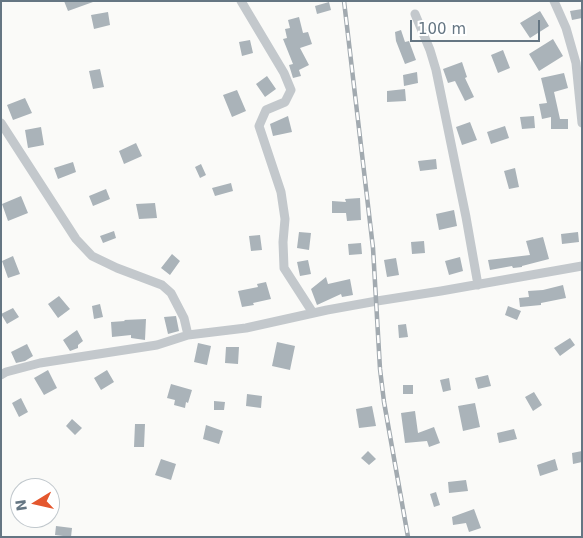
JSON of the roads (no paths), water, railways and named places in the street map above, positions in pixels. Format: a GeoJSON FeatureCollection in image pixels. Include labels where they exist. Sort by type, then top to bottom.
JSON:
{"type":"FeatureCollection","features":[{"type":"Feature","properties":{"kind":"street"},"geometry":{"type":"LineString","coordinates":[[241,1],[284,73],[291,90],[285,102],[266,110],[259,126],[280,192],[285,219],[283,242],[284,268],[314,313]]}},
{"type":"Feature","properties":{"kind":"street"},"geometry":{"type":"LineString","coordinates":[[554,1],[566,28],[576,64],[582,122]]}},
{"type":"Feature","properties":{"kind":"street"},"geometry":{"type":"LineString","coordinates":[[415,14],[436,70],[478,284]]}},
{"type":"Feature","properties":{"kind":"street"},"geometry":{"type":"LineString","coordinates":[[1,123],[76,239],[92,256],[117,268],[162,285],[171,293],[184,318],[188,335]]}},
{"type":"Feature","properties":{"kind":"street"},"geometry":{"type":"LineString","coordinates":[[1,375],[40,363],[157,345],[188,335],[246,328],[377,301],[582,266]]}},
{"type":"Feature","properties":{"kind":"railway"},"geometry":{"type":"LineString","coordinates":[[344,1],[373,248],[380,369],[408,537]]}}]}
